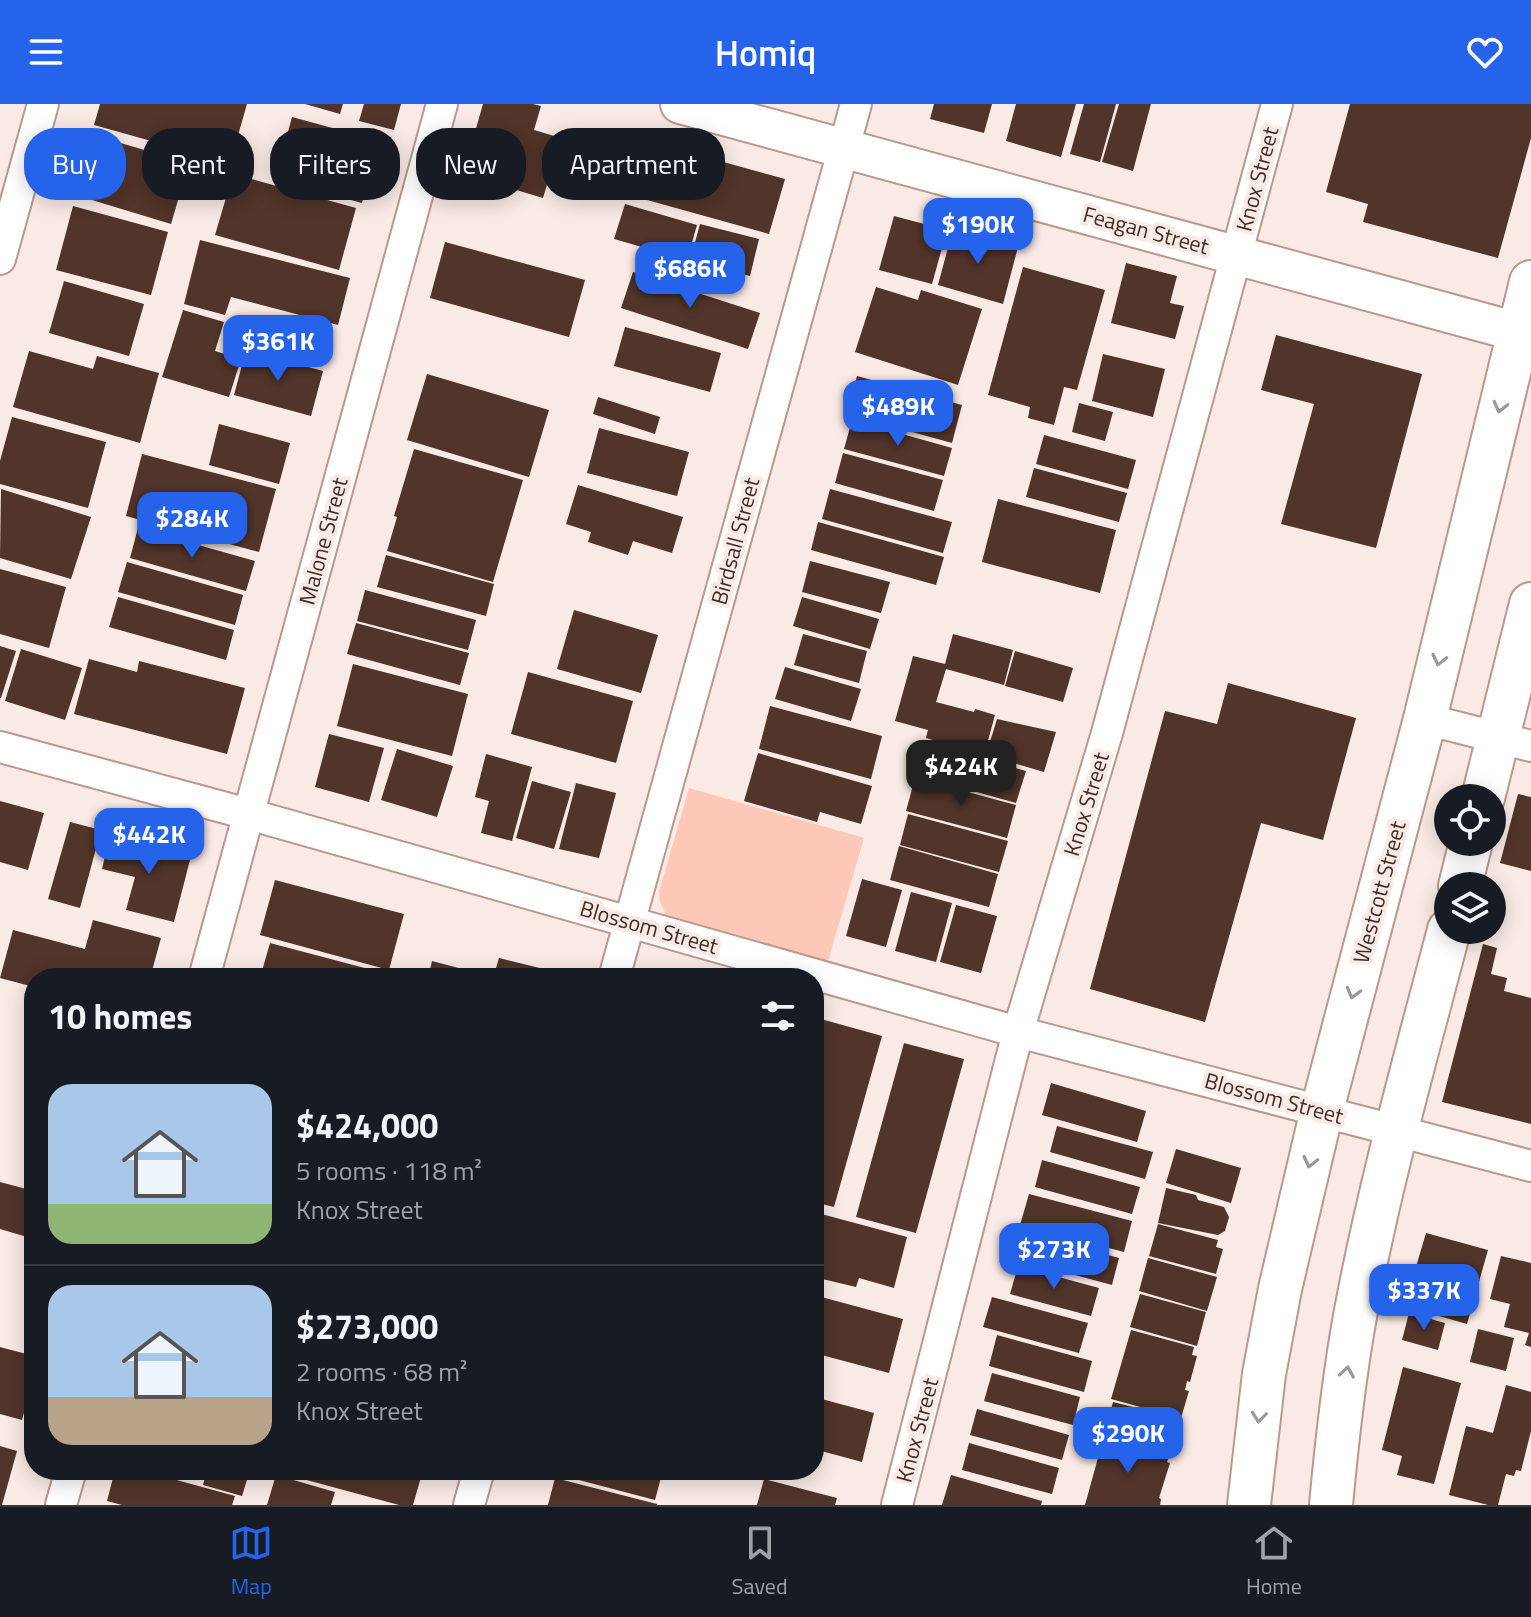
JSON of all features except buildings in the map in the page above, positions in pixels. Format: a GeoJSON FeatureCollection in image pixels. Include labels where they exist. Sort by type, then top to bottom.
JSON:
{"type":"FeatureCollection","features":[{"type":"Feature","properties":{"kind":"main road","name":"Westcott Street"},"geometry":{"type":"LineString","coordinates":[[1249,1505],[1264,1374],[1280,1289],[1322,1110],[1525,333],[1531,282]]}},
{"type":"Feature","properties":{"kind":"main road"},"geometry":{"type":"LineString","coordinates":[[1491,784],[1515,742],[1531,604]]}},
{"type":"Feature","properties":{"kind":"main road"},"geometry":{"type":"LineString","coordinates":[[1331,1505],[1356,1310],[1445,944]]}},
{"type":"Feature","properties":{"kind":"street"},"geometry":{"type":"LineString","coordinates":[[0,259],[43,104]]}},
{"type":"Feature","properties":{"kind":"street","name":"Malone Street"},"geometry":{"type":"LineString","coordinates":[[207,968],[442,104]]}},
{"type":"Feature","properties":{"kind":"street","name":"Feagan Street"},"geometry":{"type":"LineString","coordinates":[[680,104],[1525,333]]}},
{"type":"Feature","properties":{"kind":"street","name":"Birdsall Street"},"geometry":{"type":"LineString","coordinates":[[617,968],[856,104]]}},
{"type":"Feature","properties":{"kind":"street","name":"Knox Street"},"geometry":{"type":"LineString","coordinates":[[897,1505],[1018,1032],[1107,733],[1277,104]]}},
{"type":"Feature","properties":{"kind":"street"},"geometry":{"type":"LineString","coordinates":[[1425,719],[1515,742]]}},
{"type":"Feature","properties":{"kind":"street","name":"Blossom Street"},"geometry":{"type":"LineString","coordinates":[[0,747],[794,968]]}},
{"type":"Feature","properties":{"kind":"street","name":"Blossom Street"},"geometry":{"type":"LineString","coordinates":[[824,976],[1018,1032],[1531,1166]]}},
{"type":"Feature","properties":{"kind":"street"},"geometry":{"type":"LineString","coordinates":[[61,1505],[68,1480]]}},
{"type":"Feature","properties":{"kind":"street"},"geometry":{"type":"LineString","coordinates":[[469,1505],[476,1480]]}},
{"type":"Feature","properties":{"kind":"shaded area"},"geometry":{"type":"Polygon","coordinates":[[[689,788],[864,838],[827,965],[667,917],[659,892],[689,788]]]}}]}
